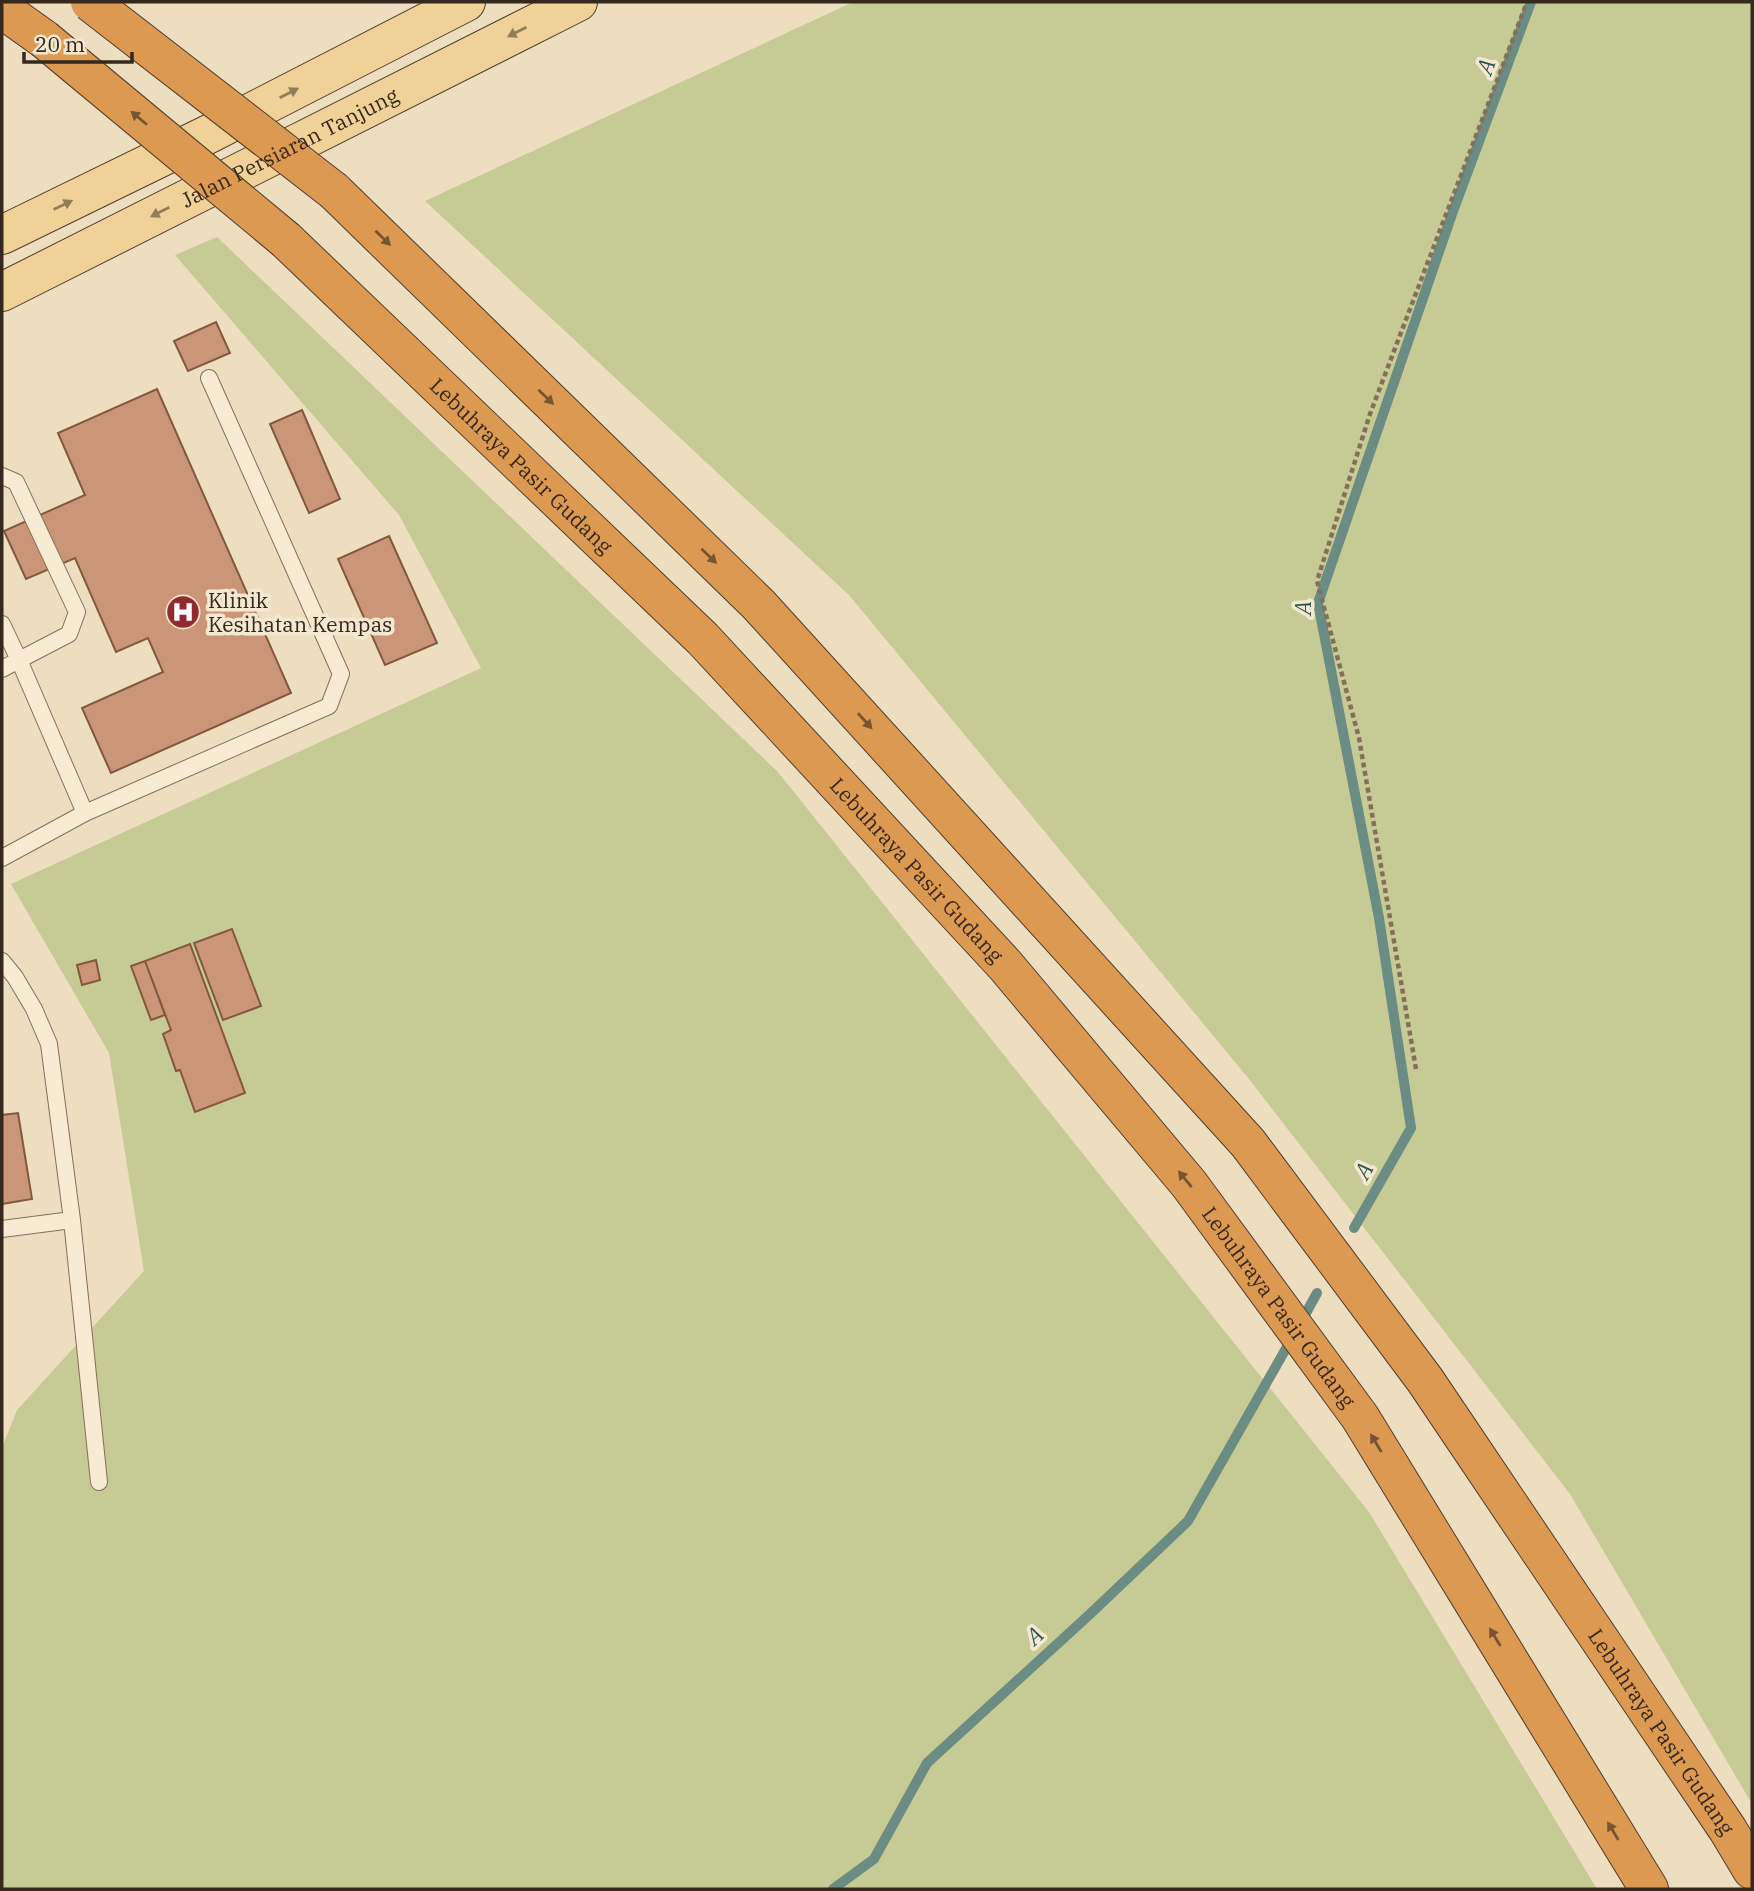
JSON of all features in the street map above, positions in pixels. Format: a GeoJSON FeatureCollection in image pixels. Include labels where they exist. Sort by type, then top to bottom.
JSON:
{"type":"FeatureCollection","features":[{"type":"Feature","properties":{"kind":"highway","name":"Lebuhraya Pasir Gudang"},"geometry":{"type":"LineString","coordinates":[[90,2],[334,191],[760,605],[1248,1143],[1424,1380],[1728,1830],[1752,1870]]}},
{"type":"Feature","properties":{"kind":"highway","name":"Lebuhraya Pasir Gudang"},"geometry":{"type":"LineString","coordinates":[[2,9],[44,39],[286,240],[704,639],[1005,965],[1189,1184],[1360,1417],[1649,1889]]}},
{"type":"Feature","properties":{"kind":"main road","name":"Jalan Persiaran Tanjung"},"geometry":{"type":"LineString","coordinates":[[2,292],[578,2]]}},
{"type":"Feature","properties":{"kind":"main road"},"geometry":{"type":"LineString","coordinates":[[2,235],[209,134],[445,8]]}},
{"type":"Feature","properties":{"kind":"lane"},"geometry":{"type":"LineString","coordinates":[[2,858],[85,813],[329,706],[341,674],[209,378]]}},
{"type":"Feature","properties":{"kind":"lane"},"geometry":{"type":"LineString","coordinates":[[2,476],[16,482],[77,612],[69,634],[2,669]]}},
{"type":"Feature","properties":{"kind":"lane"},"geometry":{"type":"LineString","coordinates":[[2,624],[85,813]]}},
{"type":"Feature","properties":{"kind":"lane"},"geometry":{"type":"LineString","coordinates":[[2,961],[34,1009],[49,1044],[72,1220],[99,1482]]}},
{"type":"Feature","properties":{"kind":"lane"},"geometry":{"type":"LineString","coordinates":[[2,1228],[72,1220]]}},
{"type":"Feature","properties":{"kind":"path"},"geometry":{"type":"LineString","coordinates":[[1416,1069],[1359,738],[1317,581],[1370,414],[1527,2]]}},
{"type":"Feature","properties":{"kind":"green space"},"geometry":{"type":"Polygon","coordinates":[[[853,2],[1752,2],[1752,1804],[1570,1494],[1249,1079],[849,595],[425,201],[853,2]]]}},
{"type":"Feature","properties":{"kind":"green space"},"geometry":{"type":"Polygon","coordinates":[[[217,237],[778,772],[1369,1512],[1597,1889],[2,1889],[2,1448],[17,1410],[144,1271],[109,1053],[11,884],[481,668],[399,515],[175,255],[217,237]]]}},
{"type":"Feature","properties":{"kind":"building"},"geometry":{"type":"Polygon","coordinates":[[[216,322],[230,353],[188,371],[174,341],[216,322]]]}},
{"type":"Feature","properties":{"kind":"building"},"geometry":{"type":"Polygon","coordinates":[[[157,389],[291,693],[111,773],[82,708],[163,672],[148,638],[116,652],[75,558],[26,579],[4,531],[85,495],[58,433],[157,389]]]}},
{"type":"Feature","properties":{"kind":"building"},"geometry":{"type":"Polygon","coordinates":[[[302,410],[340,499],[309,513],[270,424],[302,410]]]}},
{"type":"Feature","properties":{"kind":"building"},"geometry":{"type":"Polygon","coordinates":[[[389,536],[437,643],[385,665],[338,559],[389,536]]]}},
{"type":"Feature","properties":{"kind":"building"},"geometry":{"type":"Polygon","coordinates":[[[232,929],[261,1006],[223,1020],[194,943],[232,929]]]}},
{"type":"Feature","properties":{"kind":"building"},"geometry":{"type":"Polygon","coordinates":[[[190,944],[245,1093],[195,1112],[163,1034],[171,1030],[145,961],[190,944]]]}},
{"type":"Feature","properties":{"kind":"building"},"geometry":{"type":"Polygon","coordinates":[[[96,960],[100,980],[82,985],[77,965],[96,960]]]}},
{"type":"Feature","properties":{"kind":"building"},"geometry":{"type":"Polygon","coordinates":[[[145,961],[165,1015],[151,1020],[131,966],[145,961]]]}},
{"type":"Feature","properties":{"kind":"building"},"geometry":{"type":"Polygon","coordinates":[[[18,1113],[32,1199],[2,1204],[2,1115],[18,1113]]]}},
{"type":"Feature","properties":{"kind":"waterway","name":"A"},"geometry":{"type":"LineString","coordinates":[[1354,1228],[1411,1128],[1379,918],[1318,603],[1452,214],[1531,2]]}},
{"type":"Feature","properties":{"kind":"waterway","name":"A"},"geometry":{"type":"LineString","coordinates":[[1300,1324],[1317,1293]]}},
{"type":"Feature","properties":{"kind":"waterway","name":"A"},"geometry":{"type":"LineString","coordinates":[[833,1889],[874,1859],[927,1763],[1188,1521],[1292,1338]]}},
{"type":"Feature","properties":{"kind":"place","name":"Klinik Kesihatan Kempas"},"geometry":{"type":"Point","coordinates":[183,612]}}]}
